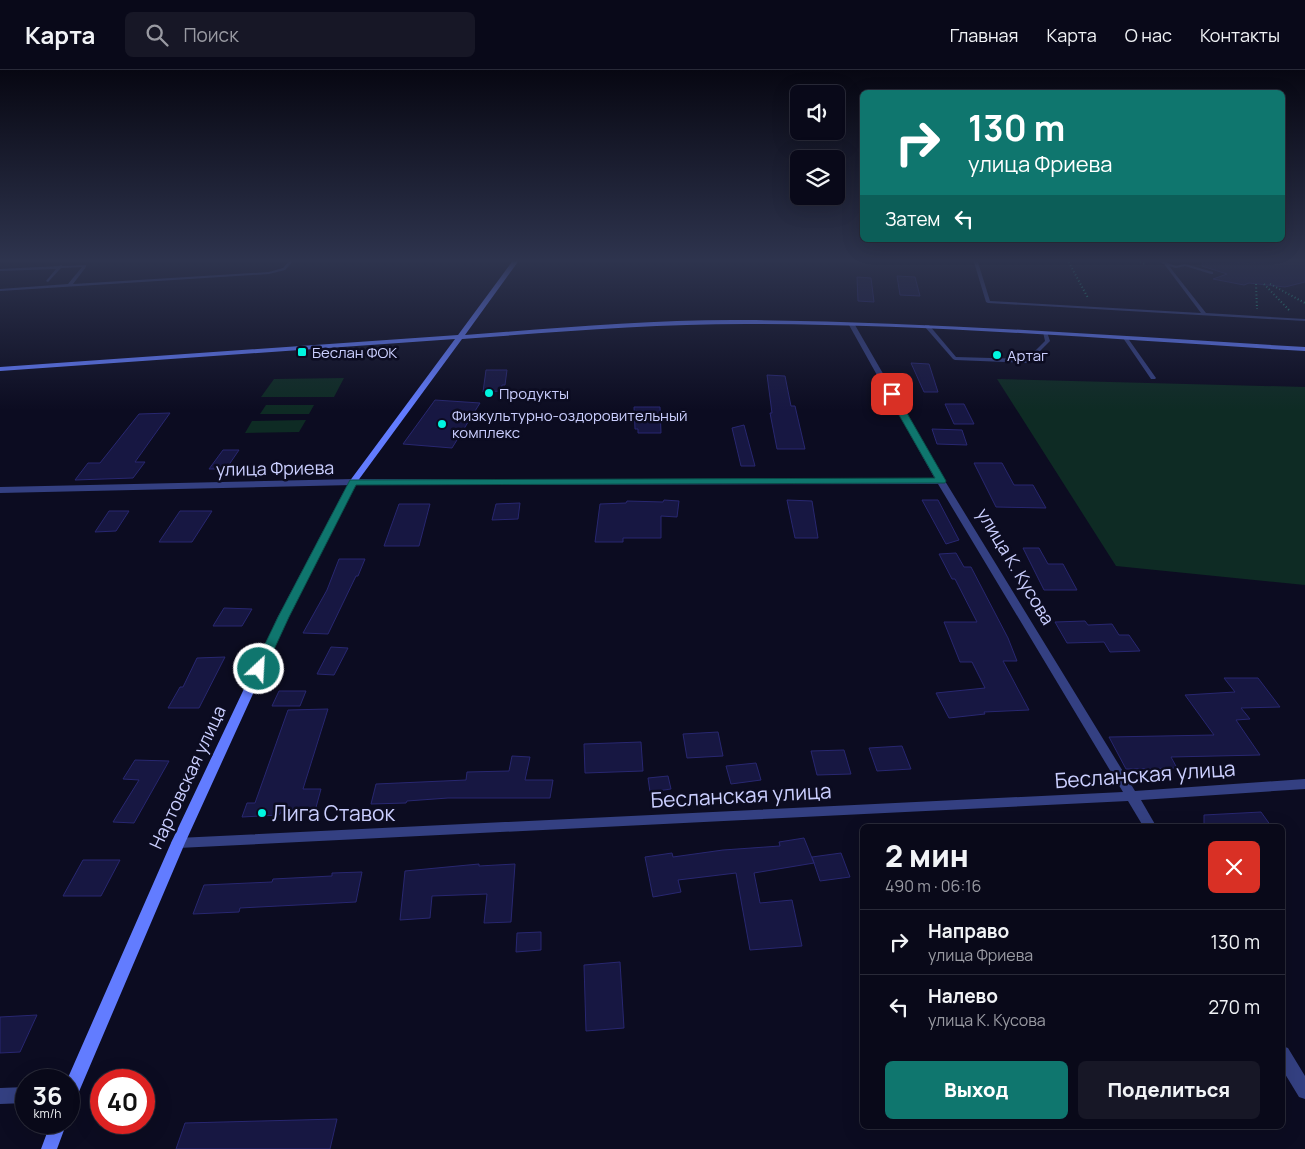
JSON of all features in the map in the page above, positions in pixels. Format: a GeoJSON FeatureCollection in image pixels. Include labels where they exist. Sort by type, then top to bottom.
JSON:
{"type":"FeatureCollection","features":[{"type":"Feature","properties":{"kind":"main road","name":"Нартовская улица"},"geometry":{"type":"LineString","coordinates":[[80,1069],[178,843],[283,617],[353,482],[482,309]]}},
{"type":"Feature","properties":{"kind":"main road"},"geometry":{"type":"LineString","coordinates":[[0,368],[645,324],[746,322],[927,326],[1305,349]]}},
{"type":"Feature","properties":{"kind":"main road"},"geometry":{"type":"LineString","coordinates":[[49,1149],[54,1134]]}},
{"type":"Feature","properties":{"kind":"street","name":"улица К. Кусова"},"geometry":{"type":"LineString","coordinates":[[852,325],[941,481],[1149,824]]}},
{"type":"Feature","properties":{"kind":"street","name":"улица Фриева"},"geometry":{"type":"LineString","coordinates":[[0,490],[353,482],[941,481]]}},
{"type":"Feature","properties":{"kind":"street","name":"Бесланская улица"},"geometry":{"type":"LineString","coordinates":[[178,843],[1132,796],[1305,784]]}},
{"type":"Feature","properties":{"kind":"street"},"geometry":{"type":"LineString","coordinates":[[1285,1058],[1305,1091]]}},
{"type":"Feature","properties":{"kind":"street"},"geometry":{"type":"LineString","coordinates":[[0,1096],[15,1095]]}},
{"type":"Feature","properties":{"kind":"lane"},"geometry":{"type":"LineString","coordinates":[[1119,309],[1305,320]]}},
{"type":"Feature","properties":{"kind":"lane"},"geometry":{"type":"LineString","coordinates":[[1200,309],[1204,314]]}},
{"type":"Feature","properties":{"kind":"lane"},"geometry":{"type":"LineString","coordinates":[[927,326],[955,358],[1028,361],[1048,341],[1044,334]]}},
{"type":"Feature","properties":{"kind":"lane"},"geometry":{"type":"LineString","coordinates":[[1125,338],[1153,378]]}},
{"type":"Feature","properties":{"kind":"path"},"geometry":{"type":"LineString","coordinates":[[1258,309],[1258,317]]}},
{"type":"Feature","properties":{"kind":"path"},"geometry":{"type":"LineString","coordinates":[[1289,309],[1299,320]]}},
{"type":"Feature","properties":{"kind":"green space"},"geometry":{"type":"Polygon","coordinates":[[[344,378],[334,397],[261,397],[274,379],[344,378]]]}},
{"type":"Feature","properties":{"kind":"green space"},"geometry":{"type":"Polygon","coordinates":[[[997,379],[1305,387],[1305,585],[1116,566],[997,379]]]}},
{"type":"Feature","properties":{"kind":"green space"},"geometry":{"type":"Polygon","coordinates":[[[266,405],[314,405],[309,414],[260,414],[266,405]]]}},
{"type":"Feature","properties":{"kind":"green space"},"geometry":{"type":"Polygon","coordinates":[[[306,420],[299,432],[245,433],[252,421],[306,420]]]}},
{"type":"Feature","properties":{"kind":"building"},"geometry":{"type":"Polygon","coordinates":[[[911,363],[929,364],[938,392],[924,392],[911,363]]]}},
{"type":"Feature","properties":{"kind":"building"},"geometry":{"type":"Polygon","coordinates":[[[486,370],[507,370],[505,385],[502,385],[501,391],[483,392],[486,370]]]}},
{"type":"Feature","properties":{"kind":"building"},"geometry":{"type":"Polygon","coordinates":[[[767,375],[785,376],[791,406],[795,406],[805,449],[777,449],[770,413],[772,413],[767,375]]]}},
{"type":"Feature","properties":{"kind":"building","name":"Физкультурно-оздоровительный комплекс"},"geometry":{"type":"Polygon","coordinates":[[[435,400],[480,403],[452,448],[403,444],[435,400]]]}},
{"type":"Feature","properties":{"kind":"building"},"geometry":{"type":"Polygon","coordinates":[[[945,404],[964,404],[974,424],[954,424],[945,404]]]}},
{"type":"Feature","properties":{"kind":"building"},"geometry":{"type":"Polygon","coordinates":[[[634,407],[660,407],[661,433],[638,433],[638,429],[635,429],[634,407]]]}},
{"type":"Feature","properties":{"kind":"building"},"geometry":{"type":"Polygon","coordinates":[[[170,413],[135,462],[145,462],[133,478],[75,480],[88,463],[100,463],[139,414],[170,413]]]}},
{"type":"Feature","properties":{"kind":"building"},"geometry":{"type":"Polygon","coordinates":[[[744,425],[755,466],[741,466],[732,428],[744,425]]]}},
{"type":"Feature","properties":{"kind":"building"},"geometry":{"type":"Polygon","coordinates":[[[932,429],[962,430],[967,445],[937,444],[932,429]]]}},
{"type":"Feature","properties":{"kind":"building"},"geometry":{"type":"Polygon","coordinates":[[[223,450],[239,450],[226,469],[209,469],[223,450]]]}},
{"type":"Feature","properties":{"kind":"building"},"geometry":{"type":"Polygon","coordinates":[[[974,463],[1002,463],[1014,485],[1033,485],[1046,508],[996,507],[974,463]]]}},
{"type":"Feature","properties":{"kind":"building"},"geometry":{"type":"Polygon","coordinates":[[[664,500],[679,501],[677,517],[661,516],[661,538],[623,538],[623,542],[595,542],[600,504],[626,503],[627,501],[663,502],[664,500]]]}},
{"type":"Feature","properties":{"kind":"building"},"geometry":{"type":"Polygon","coordinates":[[[787,500],[812,501],[818,538],[795,538],[787,500]]]}},
{"type":"Feature","properties":{"kind":"building"},"geometry":{"type":"Polygon","coordinates":[[[922,500],[938,500],[959,540],[946,544],[922,500]]]}},
{"type":"Feature","properties":{"kind":"building"},"geometry":{"type":"Polygon","coordinates":[[[520,503],[518,519],[492,520],[496,504],[520,503]]]}},
{"type":"Feature","properties":{"kind":"building"},"geometry":{"type":"Polygon","coordinates":[[[399,504],[430,504],[419,546],[384,546],[399,504]]]}},
{"type":"Feature","properties":{"kind":"building"},"geometry":{"type":"Polygon","coordinates":[[[109,511],[129,511],[116,531],[95,532],[109,511]]]}},
{"type":"Feature","properties":{"kind":"building"},"geometry":{"type":"Polygon","coordinates":[[[180,511],[212,511],[192,542],[159,542],[180,511]]]}},
{"type":"Feature","properties":{"kind":"building"},"geometry":{"type":"Polygon","coordinates":[[[1023,548],[1039,548],[1048,564],[1063,564],[1077,590],[1044,590],[1023,548]]]}},
{"type":"Feature","properties":{"kind":"building"},"geometry":{"type":"Polygon","coordinates":[[[956,553],[964,567],[971,567],[1008,638],[1017,661],[1003,661],[1029,710],[984,712],[985,714],[949,718],[936,693],[985,688],[972,662],[960,662],[944,622],[977,622],[955,579],[952,579],[939,554],[956,553]]]}},
{"type":"Feature","properties":{"kind":"building"},"geometry":{"type":"Polygon","coordinates":[[[339,559],[365,559],[328,634],[303,633],[327,590],[339,559]]]}},
{"type":"Feature","properties":{"kind":"building"},"geometry":{"type":"Polygon","coordinates":[[[224,608],[252,609],[242,626],[213,626],[224,608]]]}},
{"type":"Feature","properties":{"kind":"building"},"geometry":{"type":"Polygon","coordinates":[[[1085,621],[1088,625],[1112,624],[1119,635],[1129,635],[1140,651],[1110,652],[1104,642],[1067,643],[1055,622],[1085,621]]]}},
{"type":"Feature","properties":{"kind":"building"},"geometry":{"type":"Polygon","coordinates":[[[331,647],[348,648],[334,675],[317,674],[331,647]]]}},
{"type":"Feature","properties":{"kind":"building"},"geometry":{"type":"Polygon","coordinates":[[[225,657],[199,708],[168,708],[180,687],[183,687],[197,658],[225,657]]]}},
{"type":"Feature","properties":{"kind":"building"},"geometry":{"type":"Polygon","coordinates":[[[1224,678],[1258,678],[1280,707],[1241,708],[1250,719],[1236,720],[1260,755],[1171,757],[1177,768],[1126,769],[1109,737],[1214,735],[1185,695],[1235,692],[1224,678]]]}},
{"type":"Feature","properties":{"kind":"building"},"geometry":{"type":"Polygon","coordinates":[[[279,691],[306,691],[300,706],[272,706],[279,691]]]}},
{"type":"Feature","properties":{"kind":"building"},"geometry":{"type":"Polygon","coordinates":[[[328,709],[303,789],[321,789],[315,811],[242,817],[247,803],[255,803],[288,710],[328,709]]]}},
{"type":"Feature","properties":{"kind":"building"},"geometry":{"type":"Polygon","coordinates":[[[718,732],[723,756],[687,758],[683,734],[718,732]]]}},
{"type":"Feature","properties":{"kind":"building"},"geometry":{"type":"Polygon","coordinates":[[[641,742],[643,771],[585,773],[584,744],[641,742]]]}},
{"type":"Feature","properties":{"kind":"building"},"geometry":{"type":"Polygon","coordinates":[[[902,746],[911,769],[877,771],[869,748],[902,746]]]}},
{"type":"Feature","properties":{"kind":"building"},"geometry":{"type":"Polygon","coordinates":[[[844,750],[851,774],[817,775],[811,751],[844,750]]]}},
{"type":"Feature","properties":{"kind":"building"},"geometry":{"type":"Polygon","coordinates":[[[512,756],[530,757],[525,780],[553,780],[550,798],[448,798],[407,801],[406,803],[371,804],[376,784],[466,780],[467,772],[509,771],[512,756]]]}},
{"type":"Feature","properties":{"kind":"building"},"geometry":{"type":"Polygon","coordinates":[[[135,760],[169,761],[134,823],[113,822],[139,780],[123,779],[135,760]]]}},
{"type":"Feature","properties":{"kind":"building"},"geometry":{"type":"Polygon","coordinates":[[[756,763],[761,780],[731,784],[726,766],[756,763]]]}},
{"type":"Feature","properties":{"kind":"building"},"geometry":{"type":"Polygon","coordinates":[[[668,776],[671,789],[650,792],[648,778],[668,776]]]}},
{"type":"Feature","properties":{"kind":"building"},"geometry":{"type":"Polygon","coordinates":[[[1261,812],[1270,824],[1204,824],[1204,815],[1261,812]]]}},
{"type":"Feature","properties":{"kind":"building"},"geometry":{"type":"Polygon","coordinates":[[[804,838],[814,863],[754,873],[760,903],[792,900],[802,946],[750,950],[736,873],[678,880],[681,892],[653,897],[645,857],[672,853],[673,857],[723,850],[780,846],[779,842],[804,838]]]}},
{"type":"Feature","properties":{"kind":"building"},"geometry":{"type":"Polygon","coordinates":[[[841,853],[850,877],[820,881],[812,857],[841,853]]]}},
{"type":"Feature","properties":{"kind":"building"},"geometry":{"type":"Polygon","coordinates":[[[83,860],[120,860],[101,896],[63,896],[83,860]]]}},
{"type":"Feature","properties":{"kind":"building"},"geometry":{"type":"Polygon","coordinates":[[[479,864],[479,866],[515,864],[511,922],[484,923],[487,894],[432,896],[430,918],[400,920],[405,871],[479,864]]]}},
{"type":"Feature","properties":{"kind":"building"},"geometry":{"type":"Polygon","coordinates":[[[362,872],[356,902],[240,908],[239,912],[193,914],[204,885],[272,882],[273,879],[332,876],[332,873],[362,872]]]}},
{"type":"Feature","properties":{"kind":"building"},"geometry":{"type":"Polygon","coordinates":[[[541,932],[541,950],[516,952],[517,933],[541,932]]]}},
{"type":"Feature","properties":{"kind":"building"},"geometry":{"type":"Polygon","coordinates":[[[620,962],[624,1028],[586,1031],[584,965],[620,962]]]}},
{"type":"Feature","properties":{"kind":"building"},"geometry":{"type":"Polygon","coordinates":[[[37,1015],[20,1052],[0,1053],[0,1017],[37,1015]]]}},
{"type":"Feature","properties":{"kind":"building"},"geometry":{"type":"Polygon","coordinates":[[[337,1119],[330,1149],[176,1149],[185,1123],[337,1119]]]}},
{"type":"Feature","properties":{"kind":"place","name":"Беслан ФОК"},"geometry":{"type":"Point","coordinates":[302,352]}},
{"type":"Feature","properties":{"kind":"place","name":"Артаг"},"geometry":{"type":"Point","coordinates":[997,355]}},
{"type":"Feature","properties":{"kind":"place","name":"Продукты"},"geometry":{"type":"Point","coordinates":[489,393]}},
{"type":"Feature","properties":{"kind":"place","name":"Физкультурно-оздоровительный комплекс"},"geometry":{"type":"Point","coordinates":[442,424]}},
{"type":"Feature","properties":{"kind":"place","name":"Лига Ставок"},"geometry":{"type":"Point","coordinates":[262,813]}},
{"type":"Feature","properties":{"kind":"route"},"geometry":{"type":"LineString","coordinates":[[259,669],[283,617],[353,482],[941,481],[892,394]]}}]}
